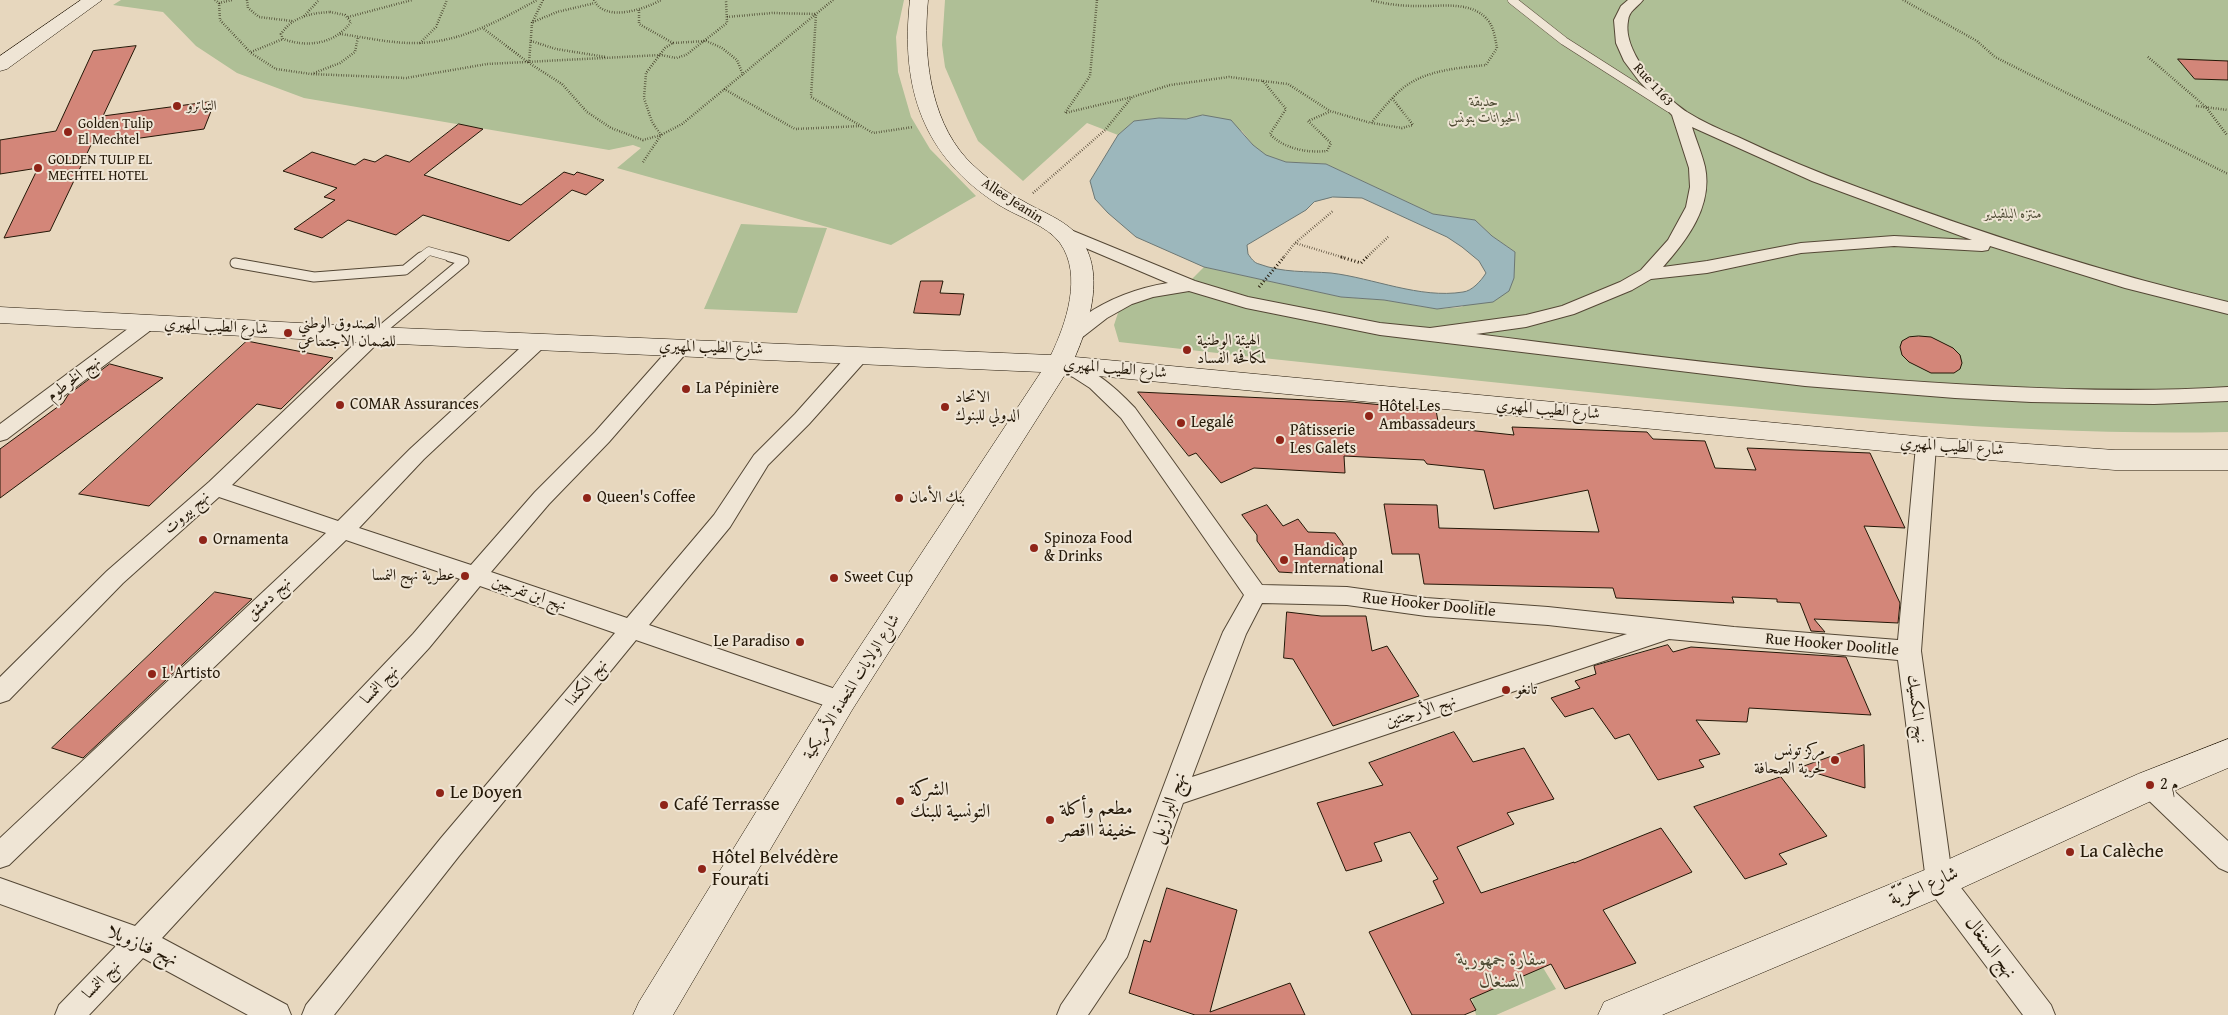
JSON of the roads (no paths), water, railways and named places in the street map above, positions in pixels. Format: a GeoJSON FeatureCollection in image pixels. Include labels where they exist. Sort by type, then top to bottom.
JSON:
{"type":"FeatureCollection","features":[{"type":"Feature","properties":{"kind":"main road"},"geometry":{"type":"LineString","coordinates":[[0,55],[77,0]]}},
{"type":"Feature","properties":{"kind":"main road"},"geometry":{"type":"LineString","coordinates":[[0,65],[93,0]]}},
{"type":"Feature","properties":{"kind":"main road","name":"Allee Jeanin"},"geometry":{"type":"LineString","coordinates":[[919,0],[917,34],[919,68],[933,124],[946,148],[967,171],[990,190],[1016,207],[1061,231]]}},
{"type":"Feature","properties":{"kind":"main road","name":"شارع الولايات المتحدة الأمريكية"},"geometry":{"type":"LineString","coordinates":[[652,1015],[841,700],[1059,364],[1073,335],[1083,276],[1074,246],[1061,231]]}},
{"type":"Feature","properties":{"kind":"main road","name":"شارع الطيب المهيري"},"geometry":{"type":"LineString","coordinates":[[0,315],[375,335],[860,354],[1059,364],[1926,446],[2115,460],[2228,460]]}},
{"type":"Feature","properties":{"kind":"main road","name":"شارع الحرّيّة"},"geometry":{"type":"LineString","coordinates":[[1617,1015],[1939,881],[2150,785],[2228,753]]}},
{"type":"Feature","properties":{"kind":"street","name":"Rue 1163"},"geometry":{"type":"LineString","coordinates":[[1636,0],[1624,10],[1620,22],[1624,46],[1642,76],[1680,115]]}},
{"type":"Feature","properties":{"kind":"street"},"geometry":{"type":"LineString","coordinates":[[1680,115],[1754,152],[1944,225],[2146,288],[2228,308]]}},
{"type":"Feature","properties":{"kind":"street"},"geometry":{"type":"LineString","coordinates":[[1430,334],[1526,321],[1568,310],[1626,286],[1647,274],[1683,230],[1694,206],[1698,187],[1696,168],[1680,115]]}},
{"type":"Feature","properties":{"kind":"street"},"geometry":{"type":"LineString","coordinates":[[1061,231],[1189,286],[1246,302],[1380,329],[1746,375],[1927,390],[2096,397],[2228,394]]}},
{"type":"Feature","properties":{"kind":"street"},"geometry":{"type":"LineString","coordinates":[[1647,274],[1707,267],[1801,248],[1894,241],[2013,248]]}},
{"type":"Feature","properties":{"kind":"street"},"geometry":{"type":"LineString","coordinates":[[1073,335],[1097,314],[1125,298],[1146,292],[1189,286]]}},
{"type":"Feature","properties":{"kind":"street","name":"نهج الخرطوم"},"geometry":{"type":"LineString","coordinates":[[0,434],[148,323]]}},
{"type":"Feature","properties":{"kind":"street","name":"نهج بيروت"},"geometry":{"type":"LineString","coordinates":[[0,693],[115,578],[216,488],[375,335]]}},
{"type":"Feature","properties":{"kind":"street","name":"نهج دمشق"},"geometry":{"type":"LineString","coordinates":[[0,856],[340,532],[417,454],[538,342]]}},
{"type":"Feature","properties":{"kind":"street","name":"نهج النمسا"},"geometry":{"type":"LineString","coordinates":[[68,1015],[333,736],[453,605],[490,556],[542,498],[602,437],[681,347]]}},
{"type":"Feature","properties":{"kind":"street","name":"نهج الكندا"},"geometry":{"type":"LineString","coordinates":[[316,1015],[450,847],[722,521],[761,460],[802,419],[860,354]]}},
{"type":"Feature","properties":{"kind":"street"},"geometry":{"type":"LineString","coordinates":[[1059,364],[1075,369],[1104,388],[1128,413],[1256,594]]}},
{"type":"Feature","properties":{"kind":"street","name":"نهج المكسيك"},"geometry":{"type":"LineString","coordinates":[[1926,446],[1909,651],[1939,881]]}},
{"type":"Feature","properties":{"kind":"street","name":"نهج ابن تفرجين"},"geometry":{"type":"LineString","coordinates":[[216,488],[340,532],[476,576],[841,700]]}},
{"type":"Feature","properties":{"kind":"street","name":"Rue Hooker Doolitle"},"geometry":{"type":"LineString","coordinates":[[1256,594],[1347,596],[1426,607],[1548,616],[1668,630],[1909,651]]}},
{"type":"Feature","properties":{"kind":"street","name":"نهج البرازيل"},"geometry":{"type":"LineString","coordinates":[[1071,1015],[1117,947],[1235,632],[1256,594]]}},
{"type":"Feature","properties":{"kind":"street","name":"نهج الأرجنتين"},"geometry":{"type":"LineString","coordinates":[[1174,794],[1668,630]]}},
{"type":"Feature","properties":{"kind":"street"},"geometry":{"type":"LineString","coordinates":[[2150,785],[2228,859]]}},
{"type":"Feature","properties":{"kind":"street","name":"نهج السنغال"},"geometry":{"type":"LineString","coordinates":[[1939,881],[2042,1015]]}},
{"type":"Feature","properties":{"kind":"street","name":"نهج فنازويلا"},"geometry":{"type":"LineString","coordinates":[[0,891],[139,941],[277,1015]]}},
{"type":"Feature","properties":{"kind":"lane"},"geometry":{"type":"LineString","coordinates":[[1512,0],[1571,46],[1680,115]]}},
{"type":"Feature","properties":{"kind":"lane"},"geometry":{"type":"LineString","coordinates":[[235,263],[314,277],[404,270],[430,251],[464,261],[375,335]]}},
{"type":"Feature","properties":{"kind":"water"},"geometry":{"type":"Polygon","coordinates":[[[1203,115],[1231,120],[1253,145],[1266,155],[1286,162],[1326,164],[1433,214],[1475,220],[1492,236],[1515,252],[1514,278],[1509,291],[1493,302],[1437,309],[1384,300],[1341,297],[1204,267],[1136,237],[1095,199],[1090,181],[1118,135],[1134,121],[1159,118],[1186,119],[1203,115]],[[1333,197],[1314,202],[1306,210],[1247,245],[1248,254],[1257,263],[1277,269],[1331,273],[1430,293],[1470,290],[1486,273],[1479,261],[1447,237],[1362,198],[1333,197]]]}},
{"type":"Feature","properties":{"kind":"place","name":"التياترو"},"geometry":{"type":"Point","coordinates":[177,106]}},
{"type":"Feature","properties":{"kind":"place","name":"Golden Tulip El Mechtel"},"geometry":{"type":"Point","coordinates":[68,132]}},
{"type":"Feature","properties":{"kind":"place","name":"GOLDEN TULIP EL MECHTEL HOTEL"},"geometry":{"type":"Point","coordinates":[38,168]}},
{"type":"Feature","properties":{"kind":"place","name":"الصندوق الوطني للضمان الاجتماعي"},"geometry":{"type":"Point","coordinates":[288,333]}},
{"type":"Feature","properties":{"kind":"place","name":"الهيئة الوطنية لمكافحة الفساد"},"geometry":{"type":"Point","coordinates":[1187,350]}},
{"type":"Feature","properties":{"kind":"place","name":"La Pépinière"},"geometry":{"type":"Point","coordinates":[686,389]}},
{"type":"Feature","properties":{"kind":"place","name":"COMAR Assurances"},"geometry":{"type":"Point","coordinates":[340,405]}},
{"type":"Feature","properties":{"kind":"place","name":"الاتحاد الدولي للبنوك"},"geometry":{"type":"Point","coordinates":[945,407]}},
{"type":"Feature","properties":{"kind":"place","name":"Hôtel Les Ambassadeurs"},"geometry":{"type":"Point","coordinates":[1369,416]}},
{"type":"Feature","properties":{"kind":"place","name":"Legalé"},"geometry":{"type":"Point","coordinates":[1181,423]}},
{"type":"Feature","properties":{"kind":"place","name":"Pâtisserie Les Galets"},"geometry":{"type":"Point","coordinates":[1280,440]}},
{"type":"Feature","properties":{"kind":"place","name":"Queen's Coffee"},"geometry":{"type":"Point","coordinates":[587,498]}},
{"type":"Feature","properties":{"kind":"place","name":"بنك الأمان"},"geometry":{"type":"Point","coordinates":[899,498]}},
{"type":"Feature","properties":{"kind":"place","name":"Ornamenta"},"geometry":{"type":"Point","coordinates":[203,540]}},
{"type":"Feature","properties":{"kind":"place","name":"Spinoza Food & Drinks"},"geometry":{"type":"Point","coordinates":[1034,548]}},
{"type":"Feature","properties":{"kind":"place","name":"Handicap International"},"geometry":{"type":"Point","coordinates":[1284,560]}},
{"type":"Feature","properties":{"kind":"place","name":"عطرية نهج النمسا"},"geometry":{"type":"Point","coordinates":[465,576]}},
{"type":"Feature","properties":{"kind":"place","name":"Sweet Cup"},"geometry":{"type":"Point","coordinates":[834,578]}},
{"type":"Feature","properties":{"kind":"place","name":"Le Paradiso"},"geometry":{"type":"Point","coordinates":[800,642]}},
{"type":"Feature","properties":{"kind":"place","name":"L'Artisto"},"geometry":{"type":"Point","coordinates":[152,674]}},
{"type":"Feature","properties":{"kind":"place","name":"تانغو"},"geometry":{"type":"Point","coordinates":[1506,690]}},
{"type":"Feature","properties":{"kind":"place","name":"مركز تونس لحرية الصحافة"},"geometry":{"type":"Point","coordinates":[1835,760]}},
{"type":"Feature","properties":{"kind":"place","name":"2 م"},"geometry":{"type":"Point","coordinates":[2150,785]}},
{"type":"Feature","properties":{"kind":"place","name":"Le Doyen"},"geometry":{"type":"Point","coordinates":[440,793]}},
{"type":"Feature","properties":{"kind":"place","name":"الشركة التونسية للبنك"},"geometry":{"type":"Point","coordinates":[900,801]}},
{"type":"Feature","properties":{"kind":"place","name":"Café Terrasse"},"geometry":{"type":"Point","coordinates":[664,805]}},
{"type":"Feature","properties":{"kind":"place","name":"مطعم وأكلة خفيفة ااقصر"},"geometry":{"type":"Point","coordinates":[1050,820]}},
{"type":"Feature","properties":{"kind":"place","name":"La Calèche"},"geometry":{"type":"Point","coordinates":[2070,852]}},
{"type":"Feature","properties":{"kind":"place","name":"Hôtel Belvédère Fourati"},"geometry":{"type":"Point","coordinates":[702,869]}},
{"type":"Feature","properties":{"kind":"park label","name":"حديقة الحيوانات بتونس"},"geometry":{"type":"Point","coordinates":[1484,110]}},
{"type":"Feature","properties":{"kind":"park label","name":"منتزه البلفيدير"},"geometry":{"type":"Point","coordinates":[2013,214]}},
{"type":"Feature","properties":{"kind":"park label","name":"سفارة جمهورية السنغال"},"geometry":{"type":"Point","coordinates":[1502,971]}}]}
